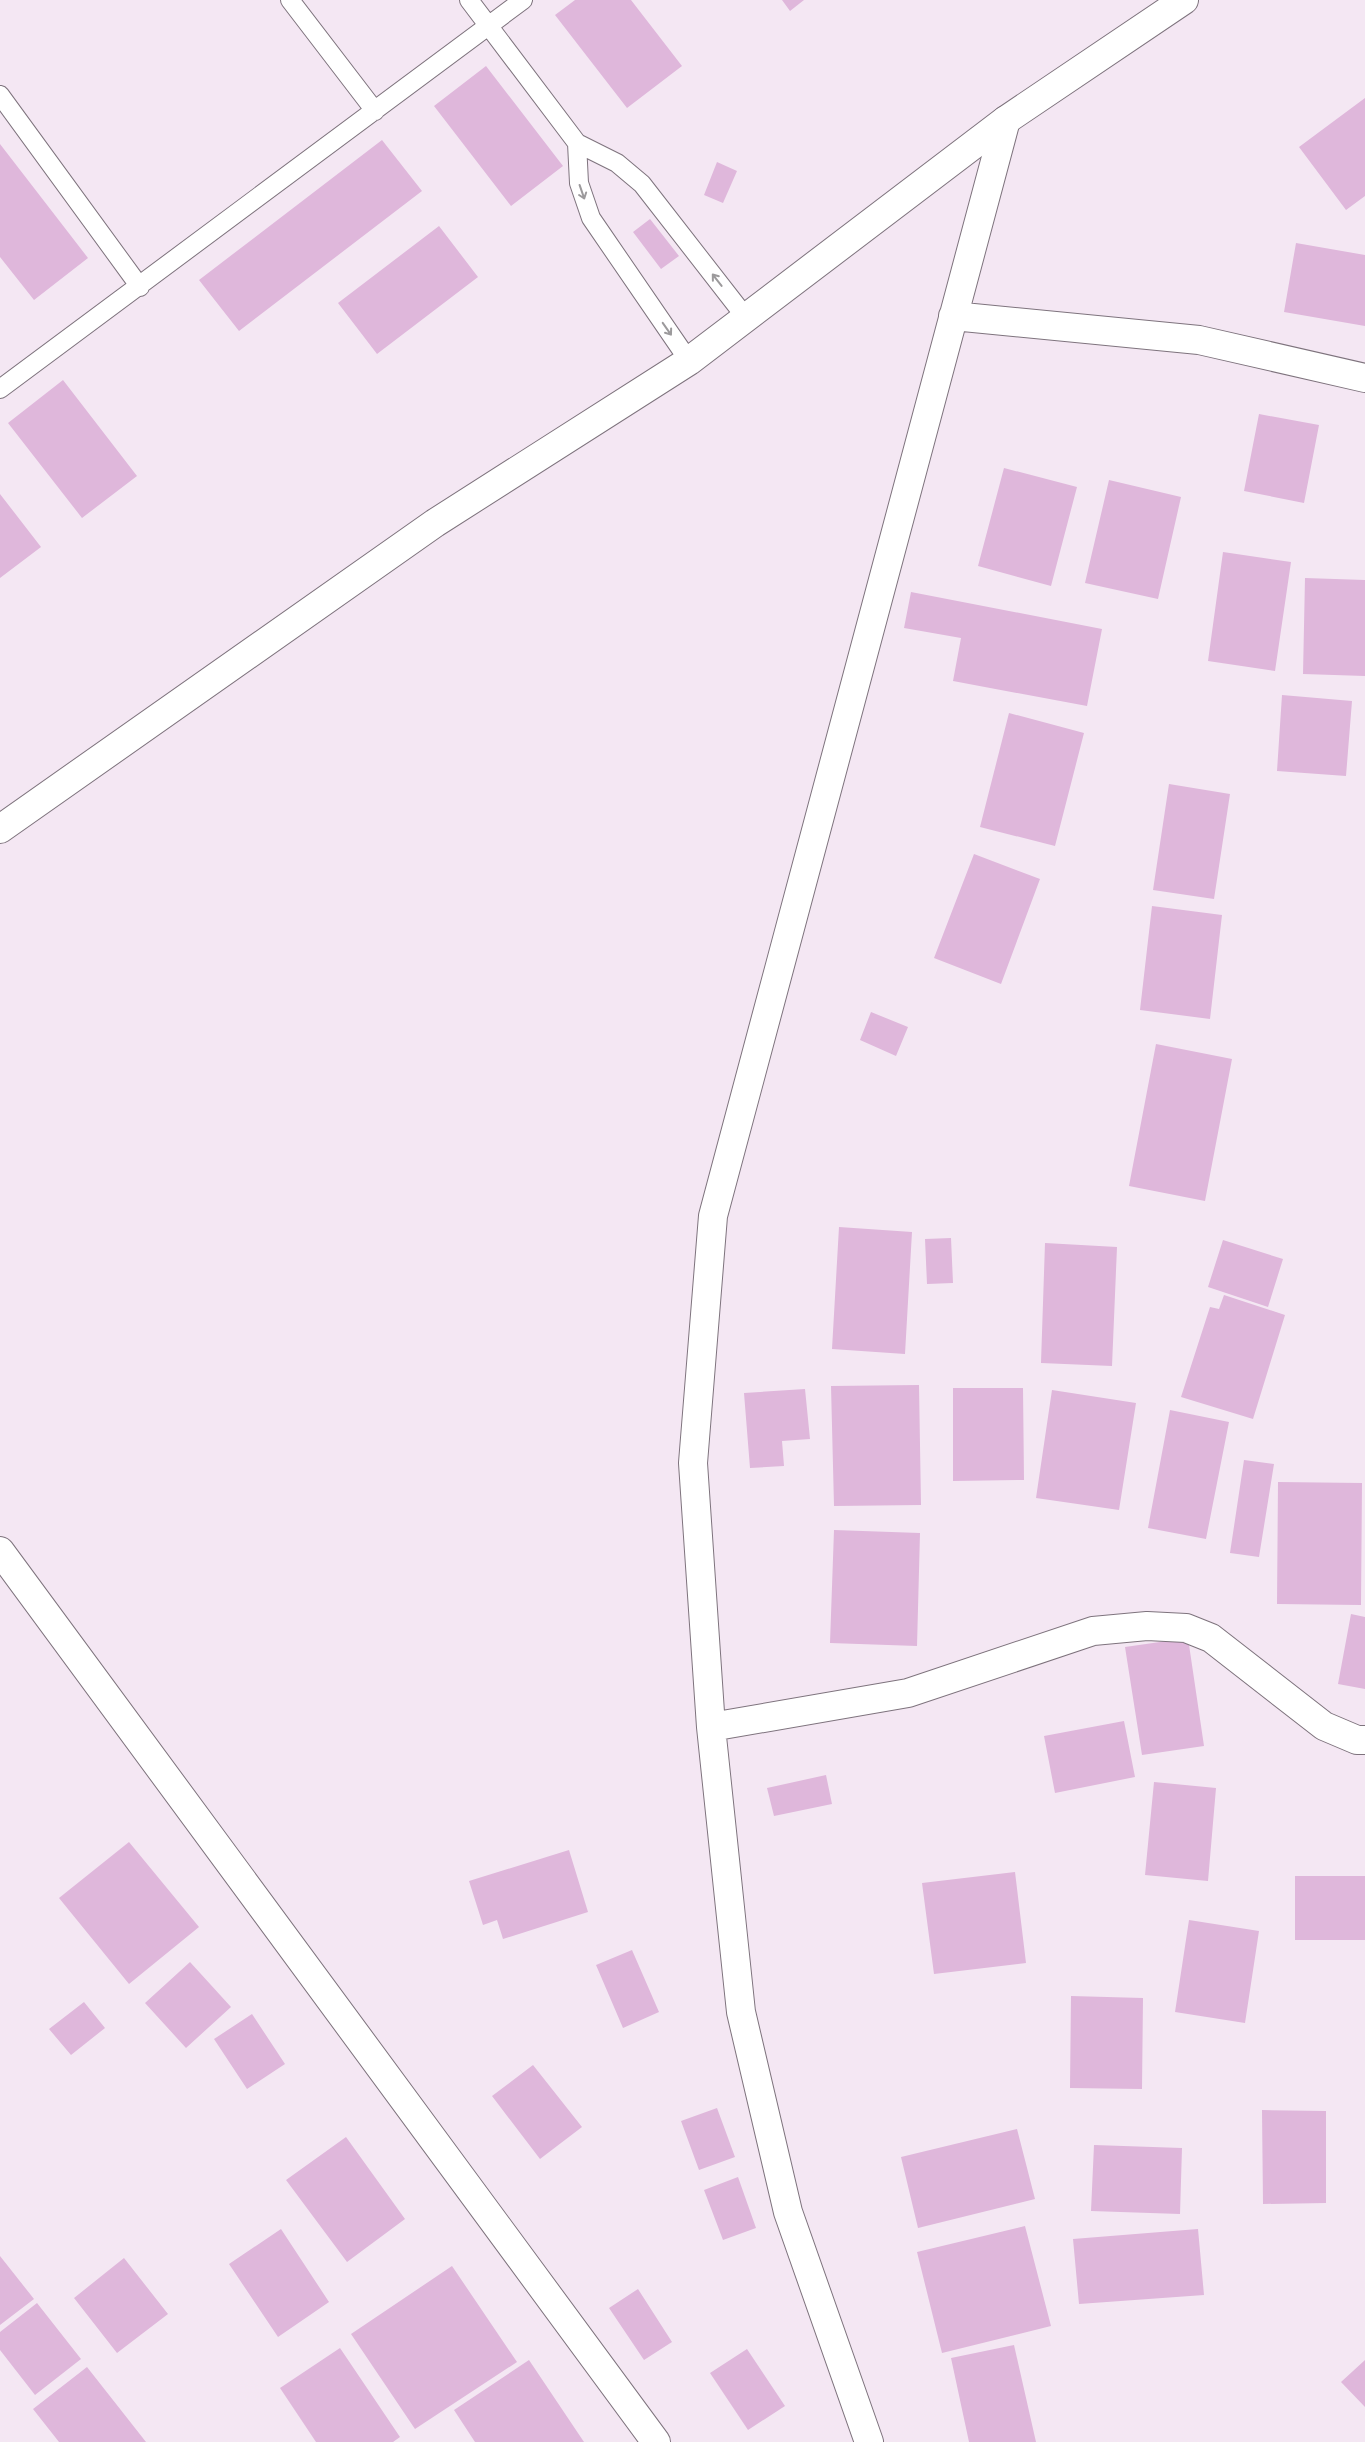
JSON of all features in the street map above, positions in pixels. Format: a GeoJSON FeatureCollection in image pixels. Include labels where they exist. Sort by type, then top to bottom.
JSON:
{"type":"FeatureCollection","features":[{"type":"Feature","properties":{"kind":"street"},"geometry":{"type":"LineString","coordinates":[[0,829],[435,523],[689,361],[747,319],[1006,120],[1184,0]]}},
{"type":"Feature","properties":{"kind":"street"},"geometry":{"type":"LineString","coordinates":[[869,2442],[788,2212],[741,2012],[711,1727],[693,1463],[713,1216],[1006,120]]}},
{"type":"Feature","properties":{"kind":"street"},"geometry":{"type":"LineString","coordinates":[[953,316],[1199,340],[1365,378]]}},
{"type":"Feature","properties":{"kind":"street"},"geometry":{"type":"LineString","coordinates":[[0,1551],[656,2442]]}},
{"type":"Feature","properties":{"kind":"street"},"geometry":{"type":"LineString","coordinates":[[711,1727],[908,1693],[1093,1632],[1147,1626],[1186,1628],[1211,1638],[1324,1726],[1356,1740],[1365,1740]]}},
{"type":"Feature","properties":{"kind":"lane"},"geometry":{"type":"LineString","coordinates":[[290,0],[375,111]]}},
{"type":"Feature","properties":{"kind":"lane"},"geometry":{"type":"LineString","coordinates":[[469,0],[577,144],[616,163],[642,184],[747,319]]}},
{"type":"Feature","properties":{"kind":"lane"},"geometry":{"type":"LineString","coordinates":[[0,389],[140,287],[523,0]]}},
{"type":"Feature","properties":{"kind":"lane"},"geometry":{"type":"LineString","coordinates":[[0,95],[140,287]]}},
{"type":"Feature","properties":{"kind":"lane"},"geometry":{"type":"LineString","coordinates":[[577,144],[579,183],[591,218],[689,361]]}},
{"type":"Feature","properties":{"kind":"building"},"geometry":{"type":"Polygon","coordinates":[[[575,0],[631,0],[682,66],[627,108],[555,15],[575,0]]]}},
{"type":"Feature","properties":{"kind":"building"},"geometry":{"type":"Polygon","coordinates":[[[782,0],[804,0],[790,11],[782,0]]]}},
{"type":"Feature","properties":{"kind":"building"},"geometry":{"type":"Polygon","coordinates":[[[486,66],[563,166],[511,206],[434,106],[486,66]]]}},
{"type":"Feature","properties":{"kind":"building"},"geometry":{"type":"Polygon","coordinates":[[[1365,98],[1365,196],[1346,210],[1299,147],[1365,98]]]}},
{"type":"Feature","properties":{"kind":"building"},"geometry":{"type":"Polygon","coordinates":[[[382,140],[422,191],[239,331],[199,280],[382,140]]]}},
{"type":"Feature","properties":{"kind":"building"},"geometry":{"type":"Polygon","coordinates":[[[0,144],[88,258],[34,300],[0,257],[0,144]]]}},
{"type":"Feature","properties":{"kind":"building"},"geometry":{"type":"Polygon","coordinates":[[[717,162],[737,171],[723,203],[704,195],[717,162]]]}},
{"type":"Feature","properties":{"kind":"building"},"geometry":{"type":"Polygon","coordinates":[[[650,219],[679,256],[661,269],[633,232],[650,219]]]}},
{"type":"Feature","properties":{"kind":"building"},"geometry":{"type":"Polygon","coordinates":[[[439,226],[478,277],[377,354],[338,303],[439,226]]]}},
{"type":"Feature","properties":{"kind":"building"},"geometry":{"type":"Polygon","coordinates":[[[1296,243],[1365,255],[1365,326],[1284,312],[1296,243]]]}},
{"type":"Feature","properties":{"kind":"building"},"geometry":{"type":"Polygon","coordinates":[[[63,380],[137,476],[82,518],[8,423],[63,380]]]}},
{"type":"Feature","properties":{"kind":"building"},"geometry":{"type":"Polygon","coordinates":[[[1259,414],[1319,425],[1304,503],[1244,491],[1259,414]]]}},
{"type":"Feature","properties":{"kind":"building"},"geometry":{"type":"Polygon","coordinates":[[[1004,468],[1077,487],[1051,586],[978,566],[1004,468]]]}},
{"type":"Feature","properties":{"kind":"building"},"geometry":{"type":"Polygon","coordinates":[[[1109,480],[1181,497],[1158,599],[1085,583],[1109,480]]]}},
{"type":"Feature","properties":{"kind":"building"},"geometry":{"type":"Polygon","coordinates":[[[0,494],[41,547],[0,578],[0,494]]]}},
{"type":"Feature","properties":{"kind":"building"},"geometry":{"type":"Polygon","coordinates":[[[1223,552],[1291,562],[1275,671],[1208,661],[1223,552]]]}},
{"type":"Feature","properties":{"kind":"building"},"geometry":{"type":"Polygon","coordinates":[[[1305,578],[1365,580],[1365,676],[1303,674],[1305,578]]]}},
{"type":"Feature","properties":{"kind":"building"},"geometry":{"type":"Polygon","coordinates":[[[911,592],[1102,629],[1087,706],[953,681],[961,638],[904,628],[911,592]]]}},
{"type":"Feature","properties":{"kind":"building"},"geometry":{"type":"Polygon","coordinates":[[[1282,695],[1352,701],[1346,776],[1277,771],[1282,695]]]}},
{"type":"Feature","properties":{"kind":"building"},"geometry":{"type":"Polygon","coordinates":[[[1009,713],[1084,733],[1055,846],[980,827],[1009,713]]]}},
{"type":"Feature","properties":{"kind":"building"},"geometry":{"type":"Polygon","coordinates":[[[1169,784],[1230,794],[1214,899],[1153,890],[1169,784]]]}},
{"type":"Feature","properties":{"kind":"building"},"geometry":{"type":"Polygon","coordinates":[[[974,854],[1040,879],[1001,984],[934,958],[974,854]]]}},
{"type":"Feature","properties":{"kind":"building"},"geometry":{"type":"Polygon","coordinates":[[[1152,906],[1222,915],[1210,1019],[1140,1010],[1152,906]]]}},
{"type":"Feature","properties":{"kind":"building"},"geometry":{"type":"Polygon","coordinates":[[[871,1012],[908,1027],[896,1056],[860,1040],[871,1012]]]}},
{"type":"Feature","properties":{"kind":"building"},"geometry":{"type":"Polygon","coordinates":[[[1156,1044],[1232,1059],[1205,1201],[1129,1186],[1156,1044]]]}},
{"type":"Feature","properties":{"kind":"building"},"geometry":{"type":"Polygon","coordinates":[[[839,1227],[912,1232],[905,1354],[832,1349],[839,1227]]]}},
{"type":"Feature","properties":{"kind":"building"},"geometry":{"type":"Polygon","coordinates":[[[951,1238],[953,1283],[927,1284],[925,1239],[951,1238]]]}},
{"type":"Feature","properties":{"kind":"building"},"geometry":{"type":"Polygon","coordinates":[[[1223,1240],[1283,1259],[1268,1307],[1208,1287],[1223,1240]]]}},
{"type":"Feature","properties":{"kind":"building"},"geometry":{"type":"Polygon","coordinates":[[[1045,1243],[1117,1247],[1112,1366],[1041,1363],[1045,1243]]]}},
{"type":"Feature","properties":{"kind":"building"},"geometry":{"type":"Polygon","coordinates":[[[1224,1295],[1285,1315],[1253,1419],[1181,1397],[1210,1307],[1219,1309],[1224,1295]]]}},
{"type":"Feature","properties":{"kind":"building"},"geometry":{"type":"Polygon","coordinates":[[[919,1385],[921,1505],[834,1506],[831,1386],[919,1385]]]}},
{"type":"Feature","properties":{"kind":"building"},"geometry":{"type":"Polygon","coordinates":[[[953,1388],[1023,1388],[1024,1480],[953,1481],[953,1388]]]}},
{"type":"Feature","properties":{"kind":"building"},"geometry":{"type":"Polygon","coordinates":[[[805,1389],[810,1439],[782,1441],[784,1466],[750,1468],[744,1393],[805,1389]]]}},
{"type":"Feature","properties":{"kind":"building"},"geometry":{"type":"Polygon","coordinates":[[[1052,1390],[1136,1403],[1119,1510],[1036,1498],[1052,1390]]]}},
{"type":"Feature","properties":{"kind":"building"},"geometry":{"type":"Polygon","coordinates":[[[1170,1410],[1229,1422],[1206,1539],[1148,1528],[1170,1410]]]}},
{"type":"Feature","properties":{"kind":"building"},"geometry":{"type":"Polygon","coordinates":[[[1244,1460],[1274,1464],[1259,1557],[1230,1553],[1244,1460]]]}},
{"type":"Feature","properties":{"kind":"building"},"geometry":{"type":"Polygon","coordinates":[[[1278,1482],[1362,1483],[1361,1605],[1277,1604],[1278,1482]]]}},
{"type":"Feature","properties":{"kind":"building"},"geometry":{"type":"Polygon","coordinates":[[[834,1530],[920,1533],[917,1646],[830,1643],[834,1530]]]}},
{"type":"Feature","properties":{"kind":"building"},"geometry":{"type":"Polygon","coordinates":[[[1351,1614],[1365,1617],[1365,1689],[1338,1684],[1351,1614]]]}},
{"type":"Feature","properties":{"kind":"building"},"geometry":{"type":"Polygon","coordinates":[[[1188,1638],[1204,1746],[1142,1755],[1125,1647],[1188,1638]]]}},
{"type":"Feature","properties":{"kind":"building"},"geometry":{"type":"Polygon","coordinates":[[[1124,1721],[1135,1777],[1055,1793],[1044,1736],[1124,1721]]]}},
{"type":"Feature","properties":{"kind":"building"},"geometry":{"type":"Polygon","coordinates":[[[826,1775],[832,1804],[774,1816],[767,1788],[826,1775]]]}},
{"type":"Feature","properties":{"kind":"building"},"geometry":{"type":"Polygon","coordinates":[[[1154,1782],[1216,1788],[1208,1881],[1145,1875],[1154,1782]]]}},
{"type":"Feature","properties":{"kind":"building"},"geometry":{"type":"Polygon","coordinates":[[[129,1842],[199,1927],[129,1984],[59,1898],[129,1842]]]}},
{"type":"Feature","properties":{"kind":"building"},"geometry":{"type":"Polygon","coordinates":[[[569,1850],[588,1912],[503,1939],[497,1920],[483,1925],[469,1881],[569,1850]]]}},
{"type":"Feature","properties":{"kind":"building"},"geometry":{"type":"Polygon","coordinates":[[[1015,1872],[1026,1963],[934,1974],[922,1883],[1015,1872]]]}},
{"type":"Feature","properties":{"kind":"building"},"geometry":{"type":"Polygon","coordinates":[[[1295,1876],[1365,1876],[1365,1940],[1295,1940],[1295,1876]]]}},
{"type":"Feature","properties":{"kind":"building"},"geometry":{"type":"Polygon","coordinates":[[[1189,1920],[1259,1931],[1245,2023],[1175,2012],[1189,1920]]]}},
{"type":"Feature","properties":{"kind":"building"},"geometry":{"type":"Polygon","coordinates":[[[632,1950],[659,2012],[623,2028],[596,1965],[632,1950]]]}},
{"type":"Feature","properties":{"kind":"building"},"geometry":{"type":"Polygon","coordinates":[[[190,1962],[231,2007],[186,2048],[145,2003],[190,1962]]]}},
{"type":"Feature","properties":{"kind":"building"},"geometry":{"type":"Polygon","coordinates":[[[1071,1996],[1143,1998],[1142,2089],[1070,2088],[1071,1996]]]}},
{"type":"Feature","properties":{"kind":"building"},"geometry":{"type":"Polygon","coordinates":[[[84,2002],[105,2028],[71,2055],[49,2029],[84,2002]]]}},
{"type":"Feature","properties":{"kind":"building"},"geometry":{"type":"Polygon","coordinates":[[[252,2014],[285,2064],[247,2089],[214,2039],[252,2014]]]}},
{"type":"Feature","properties":{"kind":"building"},"geometry":{"type":"Polygon","coordinates":[[[533,2065],[582,2127],[540,2159],[492,2096],[533,2065]]]}},
{"type":"Feature","properties":{"kind":"building"},"geometry":{"type":"Polygon","coordinates":[[[717,2108],[735,2157],[699,2170],[681,2121],[717,2108]]]}},
{"type":"Feature","properties":{"kind":"building"},"geometry":{"type":"Polygon","coordinates":[[[1262,2110],[1326,2111],[1326,2203],[1263,2204],[1262,2110]]]}},
{"type":"Feature","properties":{"kind":"building"},"geometry":{"type":"Polygon","coordinates":[[[1017,2129],[1035,2199],[918,2228],[901,2157],[1017,2129]]]}},
{"type":"Feature","properties":{"kind":"building"},"geometry":{"type":"Polygon","coordinates":[[[346,2137],[405,2219],[347,2262],[286,2180],[346,2137]]]}},
{"type":"Feature","properties":{"kind":"building"},"geometry":{"type":"Polygon","coordinates":[[[1094,2145],[1182,2148],[1180,2214],[1091,2211],[1094,2145]]]}},
{"type":"Feature","properties":{"kind":"building"},"geometry":{"type":"Polygon","coordinates":[[[738,2177],[756,2228],[723,2240],[704,2190],[738,2177]]]}},
{"type":"Feature","properties":{"kind":"building"},"geometry":{"type":"Polygon","coordinates":[[[1025,2226],[1051,2326],[942,2353],[917,2252],[1025,2226]]]}},
{"type":"Feature","properties":{"kind":"building"},"geometry":{"type":"Polygon","coordinates":[[[281,2229],[329,2302],[278,2337],[229,2264],[281,2229]]]}},
{"type":"Feature","properties":{"kind":"building"},"geometry":{"type":"Polygon","coordinates":[[[1198,2229],[1204,2295],[1079,2304],[1073,2239],[1198,2229]]]}},
{"type":"Feature","properties":{"kind":"building"},"geometry":{"type":"Polygon","coordinates":[[[0,2256],[34,2299],[0,2325],[0,2256]]]}},
{"type":"Feature","properties":{"kind":"building"},"geometry":{"type":"Polygon","coordinates":[[[124,2258],[168,2314],[117,2353],[74,2298],[124,2258]]]}},
{"type":"Feature","properties":{"kind":"building"},"geometry":{"type":"Polygon","coordinates":[[[452,2266],[517,2362],[415,2429],[351,2334],[452,2266]]]}},
{"type":"Feature","properties":{"kind":"building"},"geometry":{"type":"Polygon","coordinates":[[[638,2289],[672,2342],[644,2360],[609,2308],[638,2289]]]}},
{"type":"Feature","properties":{"kind":"building"},"geometry":{"type":"Polygon","coordinates":[[[37,2303],[81,2359],[35,2395],[0,2350],[0,2332],[37,2303]]]}},
{"type":"Feature","properties":{"kind":"building"},"geometry":{"type":"Polygon","coordinates":[[[1014,2345],[1036,2442],[969,2442],[951,2358],[1014,2345]]]}},
{"type":"Feature","properties":{"kind":"building"},"geometry":{"type":"Polygon","coordinates":[[[340,2348],[400,2437],[393,2442],[316,2442],[280,2388],[340,2348]]]}},
{"type":"Feature","properties":{"kind":"building"},"geometry":{"type":"Polygon","coordinates":[[[747,2349],[785,2406],[748,2430],[710,2373],[747,2349]]]}},
{"type":"Feature","properties":{"kind":"building"},"geometry":{"type":"Polygon","coordinates":[[[529,2360],[584,2442],[475,2442],[454,2410],[529,2360]]]}},
{"type":"Feature","properties":{"kind":"building"},"geometry":{"type":"Polygon","coordinates":[[[1365,2360],[1365,2407],[1341,2382],[1365,2360]]]}},
{"type":"Feature","properties":{"kind":"building"},"geometry":{"type":"Polygon","coordinates":[[[87,2367],[146,2442],[59,2442],[33,2409],[87,2367]]]}}]}
